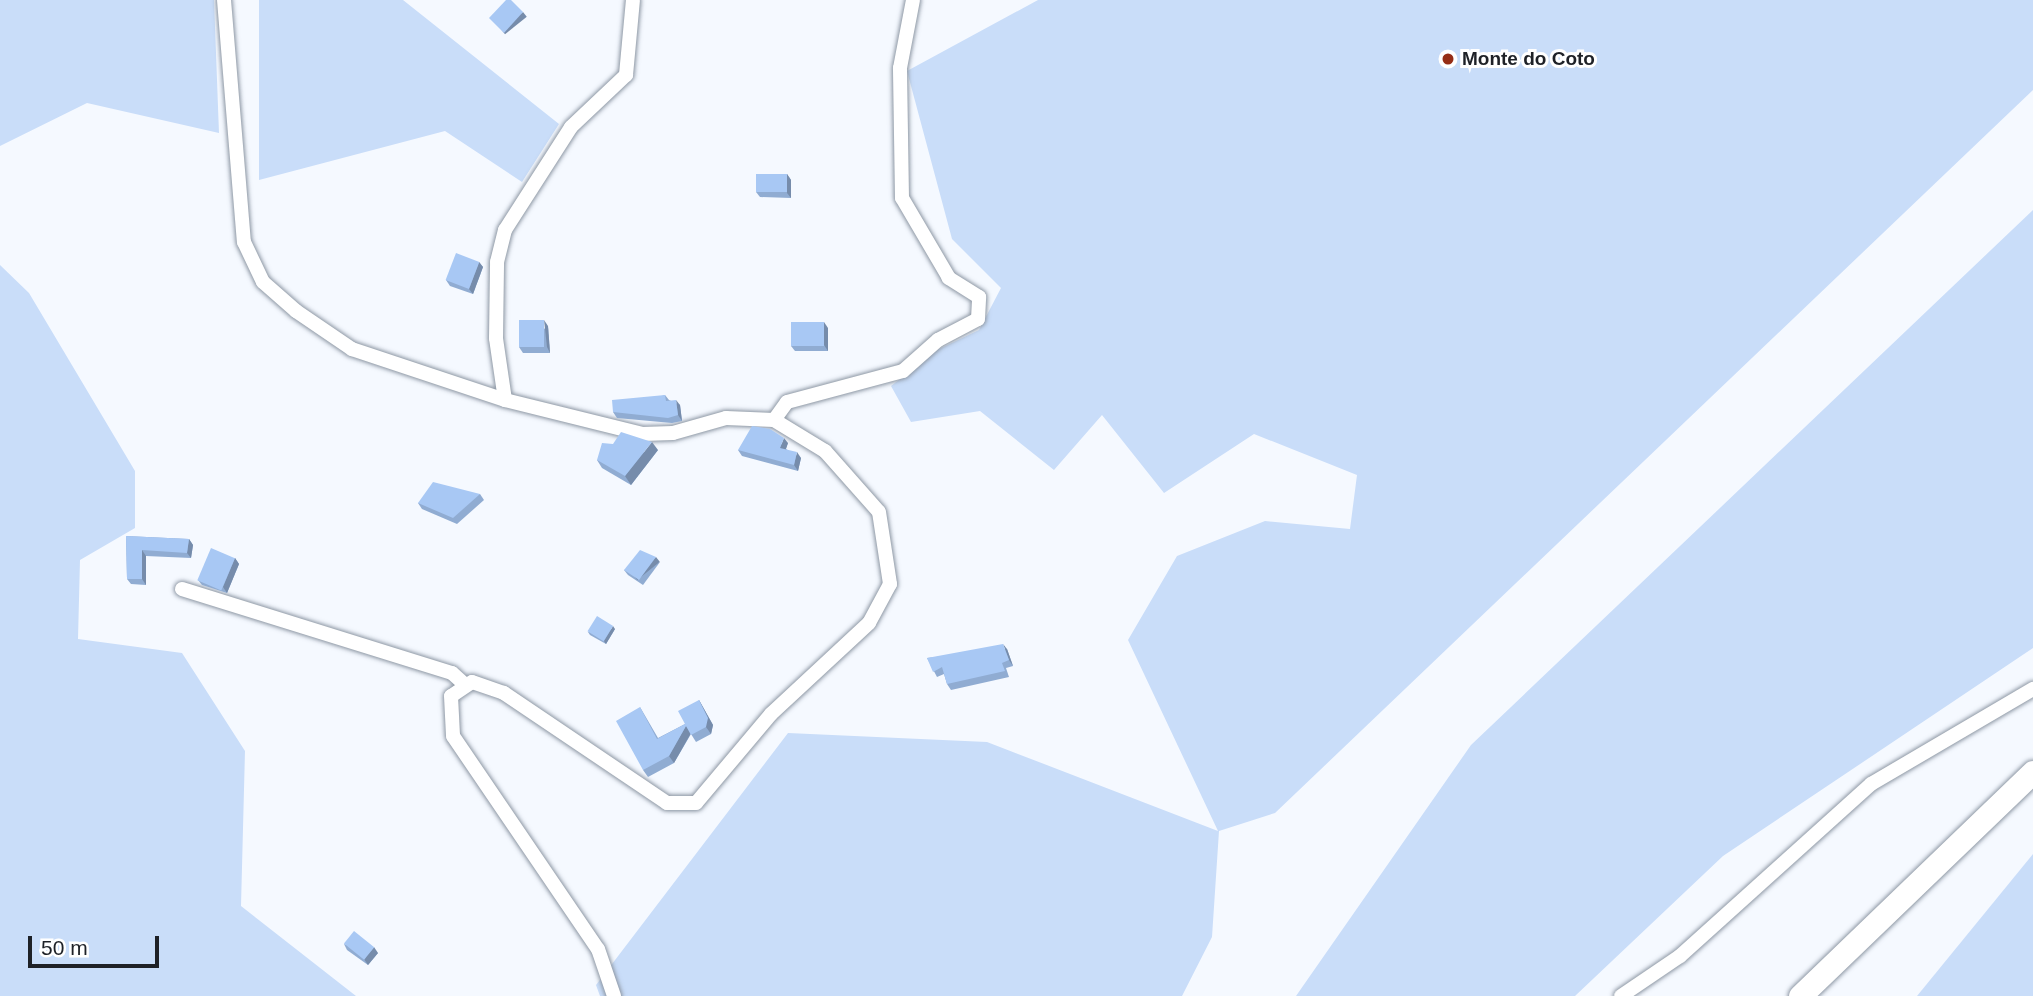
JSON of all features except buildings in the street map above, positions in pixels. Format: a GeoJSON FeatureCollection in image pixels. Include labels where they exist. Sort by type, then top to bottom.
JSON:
{"type":"FeatureCollection","features":[{"type":"Feature","properties":{"kind":"highway"},"geometry":{"type":"LineString","coordinates":[[1800,996],[2033,772]]}},
{"type":"Feature","properties":{"kind":"street"},"geometry":{"type":"LineString","coordinates":[[182,589],[452,673],[463,683],[505,693],[554,721],[667,803],[696,803],[772,714],[869,623],[890,584],[879,512],[825,451],[774,420],[726,418],[673,433],[642,433],[505,400],[352,349],[263,282],[244,243],[236,188],[224,0]]}},
{"type":"Feature","properties":{"kind":"street"},"geometry":{"type":"LineString","coordinates":[[505,400],[496,338],[497,261],[505,230],[571,127],[626,75],[633,0]]}},
{"type":"Feature","properties":{"kind":"street"},"geometry":{"type":"LineString","coordinates":[[774,420],[786,402],[903,371],[938,341],[978,319],[979,296],[949,278],[902,198],[900,68],[914,0]]}},
{"type":"Feature","properties":{"kind":"street"},"geometry":{"type":"LineString","coordinates":[[463,683],[449,704],[453,736],[598,949],[614,996]]}},
{"type":"Feature","properties":{"kind":"street"},"geometry":{"type":"LineString","coordinates":[[1621,996],[1680,956],[1871,784],[2033,689]]}},
{"type":"Feature","properties":{"kind":"shaded area"},"geometry":{"type":"Polygon","coordinates":[[[0,0],[214,0],[219,133],[87,103],[0,146],[0,0]]]}},
{"type":"Feature","properties":{"kind":"shaded area"},"geometry":{"type":"Polygon","coordinates":[[[259,0],[403,0],[559,124],[522,182],[445,131],[259,180],[259,0]]]}},
{"type":"Feature","properties":{"kind":"shaded area"},"geometry":{"type":"Polygon","coordinates":[[[1038,0],[2033,0],[2033,90],[1275,813],[1219,831],[1212,937],[1182,996],[600,996],[596,985],[788,733],[987,742],[1218,831],[1128,640],[1177,556],[1265,521],[1350,529],[1357,475],[1254,434],[1164,493],[1102,415],[1054,470],[980,411],[911,422],[891,386],[937,350],[979,330],[1001,288],[952,239],[907,71],[1038,0]]]}},
{"type":"Feature","properties":{"kind":"shaded area"},"geometry":{"type":"Polygon","coordinates":[[[2033,210],[2033,648],[1723,856],[1575,996],[1296,996],[1471,745],[2033,210]]]}},
{"type":"Feature","properties":{"kind":"shaded area"},"geometry":{"type":"Polygon","coordinates":[[[0,265],[29,293],[135,471],[135,528],[80,560],[78,639],[182,653],[245,751],[241,906],[356,996],[0,996],[0,265]]]}},
{"type":"Feature","properties":{"kind":"shaded area"},"geometry":{"type":"Polygon","coordinates":[[[2033,854],[2033,996],[1917,996],[2033,854]]]}},
{"type":"Feature","properties":{"kind":"place","name":"Monte do Coto"},"geometry":{"type":"Point","coordinates":[1448,59]}}]}
